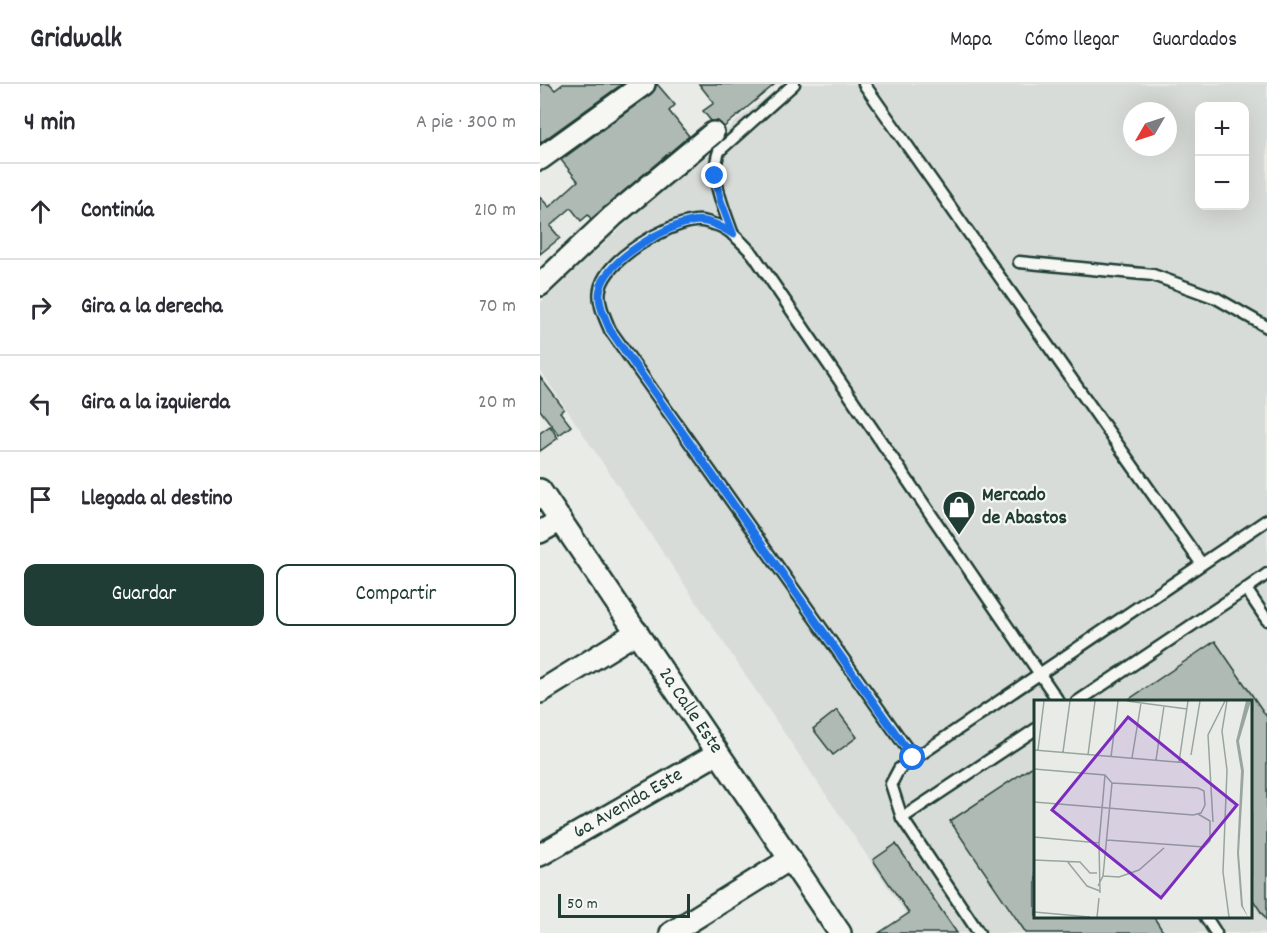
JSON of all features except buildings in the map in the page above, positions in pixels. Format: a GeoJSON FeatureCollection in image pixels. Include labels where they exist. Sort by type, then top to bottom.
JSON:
{"type":"FeatureCollection","features":[{"type":"Feature","properties":{"kind":"street"},"geometry":{"type":"LineString","coordinates":[[540,159],[644,84]]}},
{"type":"Feature","properties":{"kind":"street"},"geometry":{"type":"LineString","coordinates":[[540,285],[613,216],[713,133]]}},
{"type":"Feature","properties":{"kind":"street","name":"2a Calle Este"},"geometry":{"type":"LineString","coordinates":[[540,490],[840,933]]}},
{"type":"Feature","properties":{"kind":"street"},"geometry":{"type":"LineString","coordinates":[[540,532],[561,520]]}},
{"type":"Feature","properties":{"kind":"street"},"geometry":{"type":"LineString","coordinates":[[540,692],[637,632]]}},
{"type":"Feature","properties":{"kind":"street","name":"6a Avenida Este"},"geometry":{"type":"LineString","coordinates":[[540,855],[718,753]]}},
{"type":"Feature","properties":{"kind":"street"},"geometry":{"type":"LineString","coordinates":[[671,933],[790,859]]}},
{"type":"Feature","properties":{"kind":"lane"},"geometry":{"type":"LineString","coordinates":[[733,234],[720,199],[715,176],[715,163],[719,151],[794,84]]}},
{"type":"Feature","properties":{"kind":"lane"},"geometry":{"type":"LineString","coordinates":[[864,84],[1201,563]]}},
{"type":"Feature","properties":{"kind":"lane"},"geometry":{"type":"LineString","coordinates":[[913,758],[610,330],[602,308],[599,290],[609,272],[622,257],[661,231],[695,221],[716,224],[733,234],[753,254],[1058,700]]}},
{"type":"Feature","properties":{"kind":"lane"},"geometry":{"type":"LineString","coordinates":[[1019,262],[1153,275],[1216,298],[1267,327]]}},
{"type":"Feature","properties":{"kind":"lane"},"geometry":{"type":"LineString","coordinates":[[979,933],[902,818],[891,784],[899,769],[1267,520]]}},
{"type":"Feature","properties":{"kind":"lane"},"geometry":{"type":"LineString","coordinates":[[1080,700],[1267,574]]}},
{"type":"Feature","properties":{"kind":"lane"},"geometry":{"type":"LineString","coordinates":[[1246,589],[1267,620]]}},
{"type":"Feature","properties":{"kind":"lane"},"geometry":{"type":"LineString","coordinates":[[902,818],[1034,730]]}},
{"type":"Feature","properties":{"kind":"lane"},"geometry":{"type":"LineString","coordinates":[[1206,918],[1216,933]]}},
{"type":"Feature","properties":{"kind":"shaded area","name":"Mercado de Abastos"},"geometry":{"type":"Polygon","coordinates":[[[783,84],[1267,84],[1267,933],[919,933],[540,370],[540,303],[742,116],[783,84]]]}},
{"type":"Feature","properties":{"kind":"place","name":"Mercado de Abastos"},"geometry":{"type":"Point","coordinates":[959,536]}},
{"type":"Feature","properties":{"kind":"route"},"geometry":{"type":"LineString","coordinates":[[715,176],[720,199],[733,234],[716,224],[695,221],[661,231],[622,257],[609,272],[599,290],[602,308],[610,330],[913,758]]}}]}
